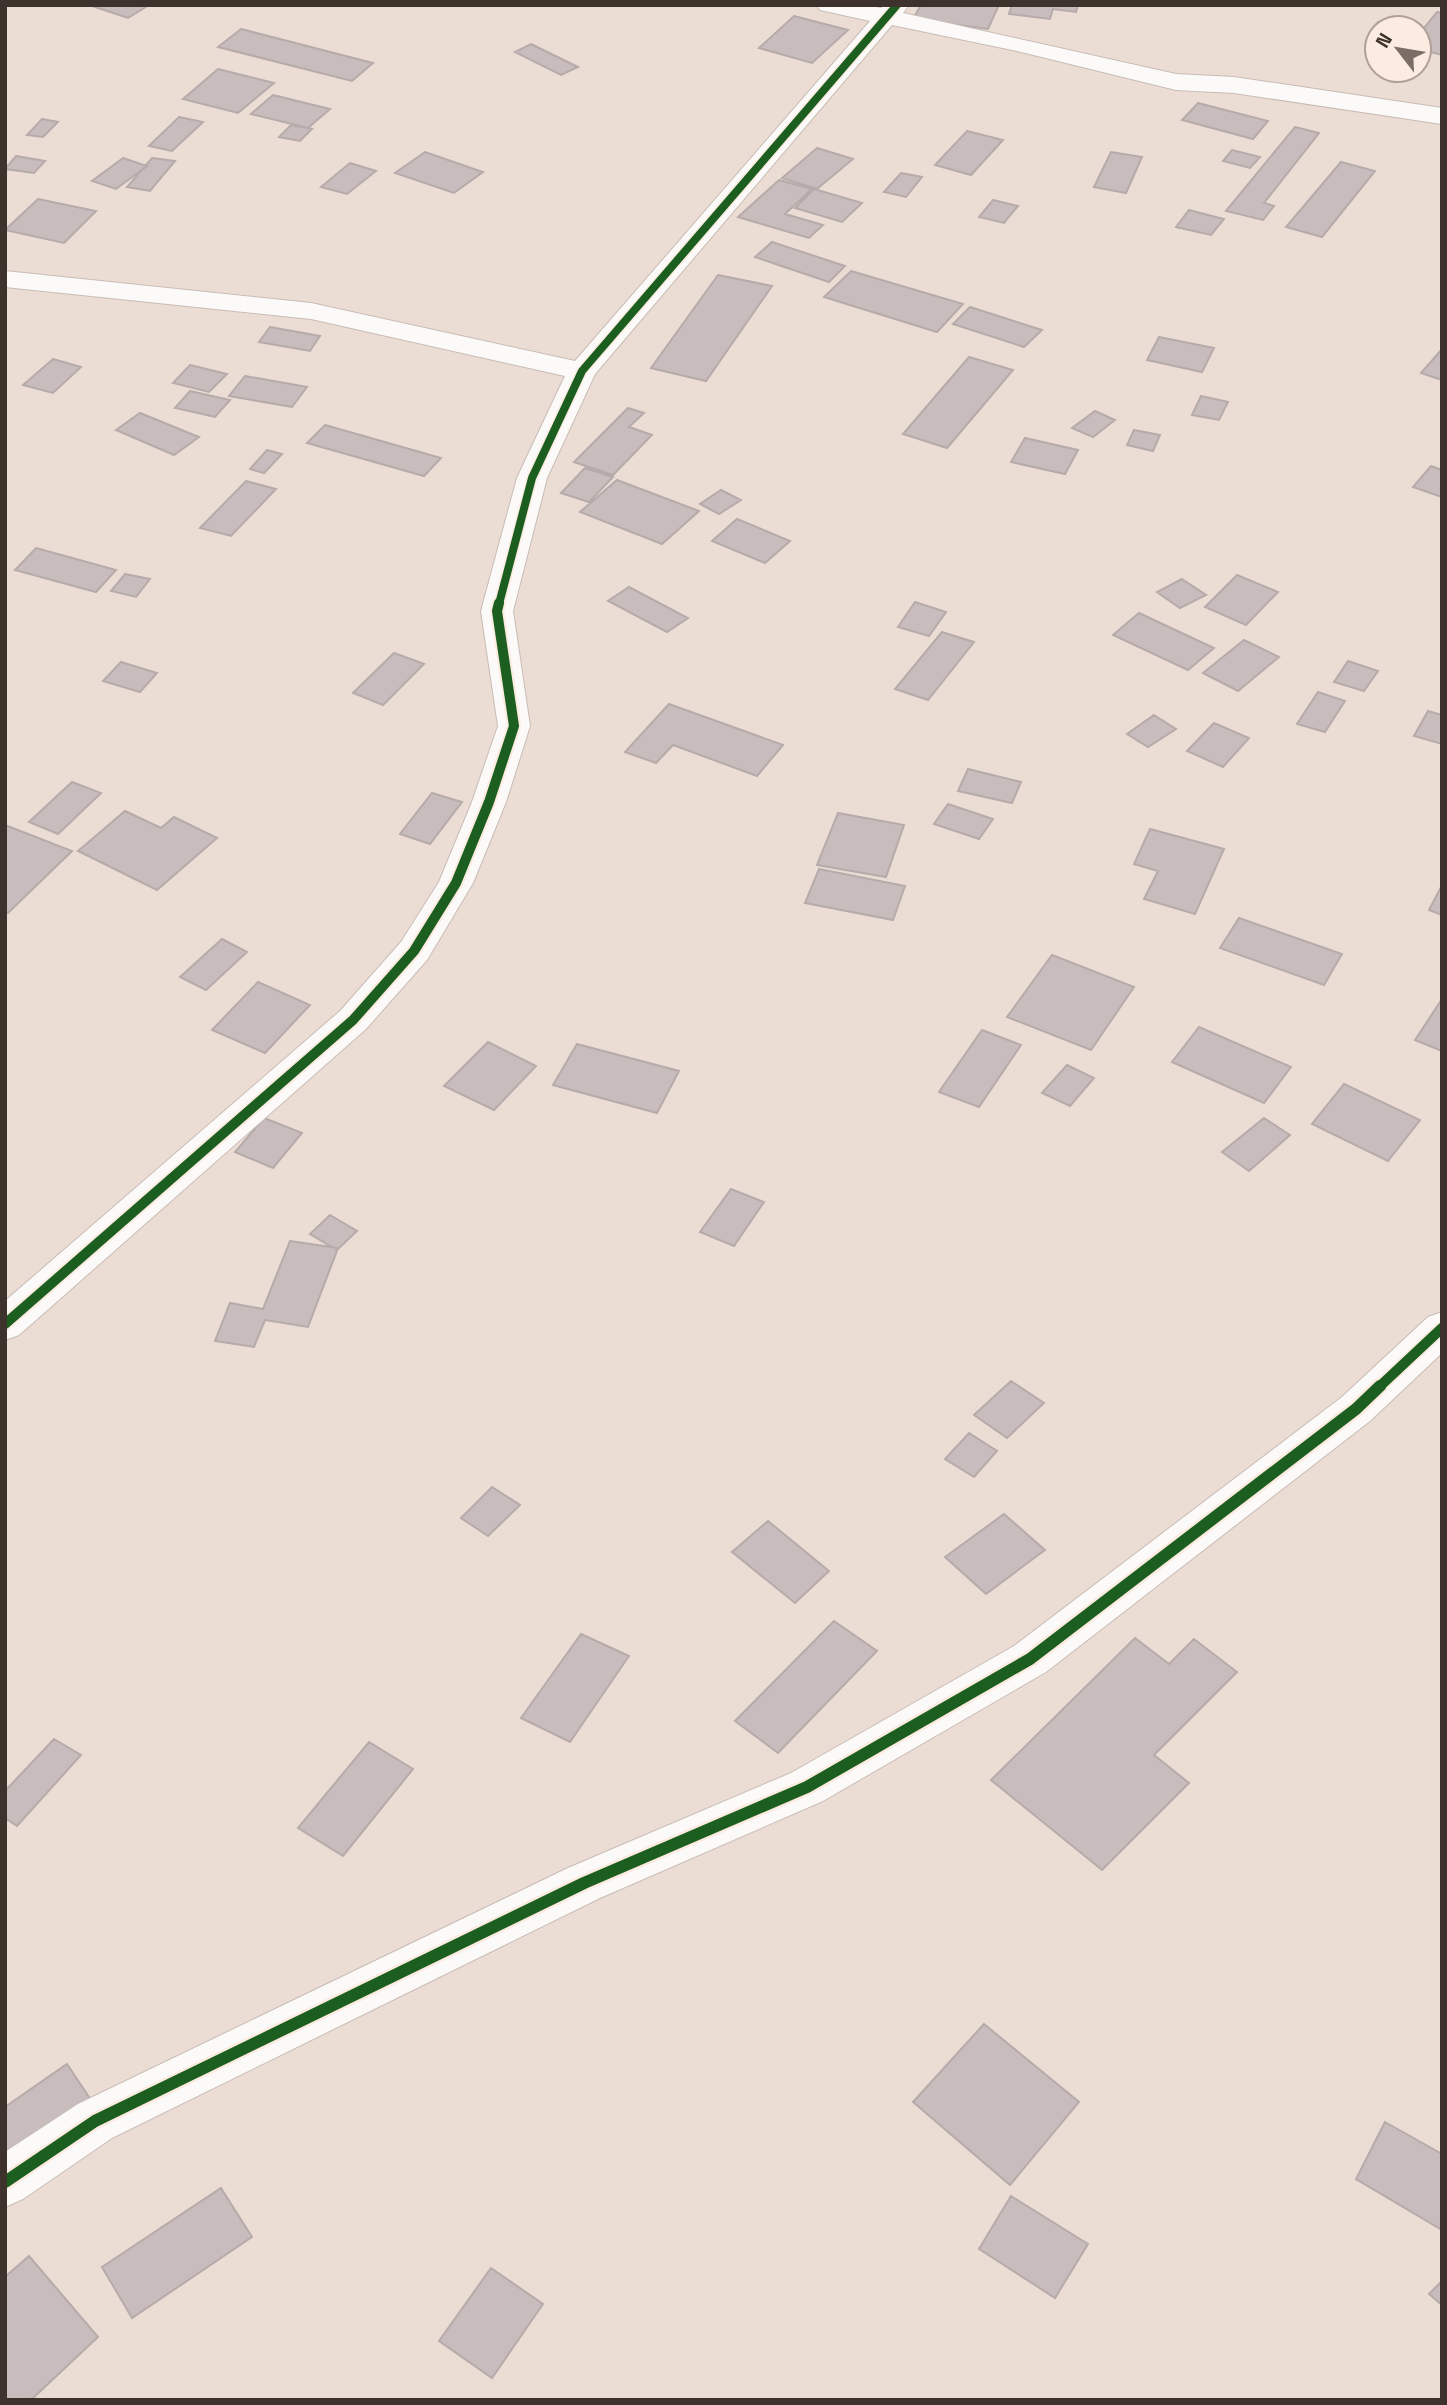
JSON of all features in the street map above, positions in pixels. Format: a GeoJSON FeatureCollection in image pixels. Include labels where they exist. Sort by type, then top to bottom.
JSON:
{"type":"FeatureCollection","features":[{"type":"Feature","properties":{"kind":"street"},"geometry":{"type":"LineString","coordinates":[[829,5],[891,12],[1177,82],[1234,85],[1307,94],[1442,116]]}},
{"type":"Feature","properties":{"kind":"street"},"geometry":{"type":"LineString","coordinates":[[5,1324],[353,1020],[415,951],[456,883],[489,802],[514,726],[497,611],[531,478],[583,371],[891,12]]}},
{"type":"Feature","properties":{"kind":"street"},"geometry":{"type":"LineString","coordinates":[[5,279],[311,310],[583,371]]}},
{"type":"Feature","properties":{"kind":"street"},"geometry":{"type":"LineString","coordinates":[[5,2182],[95,2121],[584,1883],[807,1787],[1030,1660],[1356,1409],[1442,1328]]}},
{"type":"Feature","properties":{"kind":"building"},"geometry":{"type":"Polygon","coordinates":[[[89,5],[149,5],[128,18],[89,5]]]}},
{"type":"Feature","properties":{"kind":"building"},"geometry":{"type":"Polygon","coordinates":[[[921,5],[999,5],[988,29],[913,19],[921,5]]]}},
{"type":"Feature","properties":{"kind":"building"},"geometry":{"type":"Polygon","coordinates":[[[1012,5],[1078,5],[1076,12],[1053,9],[1050,19],[1009,14],[1012,5]]]}},
{"type":"Feature","properties":{"kind":"building"},"geometry":{"type":"Polygon","coordinates":[[[1437,12],[1442,13],[1442,55],[1433,53],[1433,17],[1437,12]]]}},
{"type":"Feature","properties":{"kind":"building"},"geometry":{"type":"Polygon","coordinates":[[[794,16],[848,30],[812,63],[759,48],[794,16]]]}},
{"type":"Feature","properties":{"kind":"building"},"geometry":{"type":"Polygon","coordinates":[[[241,29],[373,63],[352,81],[218,47],[241,29]]]}},
{"type":"Feature","properties":{"kind":"building"},"geometry":{"type":"Polygon","coordinates":[[[531,44],[578,67],[561,75],[515,52],[531,44]]]}},
{"type":"Feature","properties":{"kind":"building"},"geometry":{"type":"Polygon","coordinates":[[[218,69],[274,83],[238,113],[183,99],[218,69]]]}},
{"type":"Feature","properties":{"kind":"building"},"geometry":{"type":"Polygon","coordinates":[[[273,95],[330,109],[308,128],[251,114],[273,95]]]}},
{"type":"Feature","properties":{"kind":"building"},"geometry":{"type":"Polygon","coordinates":[[[1198,103],[1268,121],[1253,139],[1182,120],[1198,103]]]}},
{"type":"Feature","properties":{"kind":"building"},"geometry":{"type":"Polygon","coordinates":[[[179,117],[203,122],[172,151],[149,146],[179,117]]]}},
{"type":"Feature","properties":{"kind":"building"},"geometry":{"type":"Polygon","coordinates":[[[42,119],[58,122],[43,137],[27,135],[42,119]]]}},
{"type":"Feature","properties":{"kind":"building"},"geometry":{"type":"Polygon","coordinates":[[[291,125],[312,129],[300,141],[279,137],[291,125]]]}},
{"type":"Feature","properties":{"kind":"building"},"geometry":{"type":"Polygon","coordinates":[[[1295,127],[1319,133],[1264,203],[1274,206],[1263,220],[1226,211],[1295,127]]]}},
{"type":"Feature","properties":{"kind":"building"},"geometry":{"type":"Polygon","coordinates":[[[967,131],[1003,140],[971,175],[935,165],[967,131]]]}},
{"type":"Feature","properties":{"kind":"building"},"geometry":{"type":"Polygon","coordinates":[[[817,148],[853,159],[817,189],[782,178],[817,148]]]}},
{"type":"Feature","properties":{"kind":"building"},"geometry":{"type":"Polygon","coordinates":[[[1232,150],[1260,157],[1250,168],[1223,161],[1232,150]]]}},
{"type":"Feature","properties":{"kind":"building"},"geometry":{"type":"Polygon","coordinates":[[[425,152],[483,172],[454,193],[395,173],[425,152]]]}},
{"type":"Feature","properties":{"kind":"building"},"geometry":{"type":"Polygon","coordinates":[[[1111,152],[1142,157],[1126,193],[1094,187],[1111,152]]]}},
{"type":"Feature","properties":{"kind":"building"},"geometry":{"type":"Polygon","coordinates":[[[16,156],[45,161],[34,173],[5,169],[16,156]]]}},
{"type":"Feature","properties":{"kind":"building"},"geometry":{"type":"Polygon","coordinates":[[[123,158],[147,166],[116,189],[92,181],[123,158]]]}},
{"type":"Feature","properties":{"kind":"building"},"geometry":{"type":"Polygon","coordinates":[[[152,158],[175,161],[150,191],[127,187],[152,158]]]}},
{"type":"Feature","properties":{"kind":"building"},"geometry":{"type":"Polygon","coordinates":[[[1341,162],[1375,171],[1322,237],[1286,227],[1341,162]]]}},
{"type":"Feature","properties":{"kind":"building"},"geometry":{"type":"Polygon","coordinates":[[[350,163],[376,171],[347,194],[321,187],[350,163]]]}},
{"type":"Feature","properties":{"kind":"building"},"geometry":{"type":"Polygon","coordinates":[[[901,173],[922,177],[906,197],[884,192],[901,173]]]}},
{"type":"Feature","properties":{"kind":"building"},"geometry":{"type":"Polygon","coordinates":[[[779,180],[812,189],[785,214],[823,225],[809,238],[738,217],[779,180]]]}},
{"type":"Feature","properties":{"kind":"building"},"geometry":{"type":"Polygon","coordinates":[[[814,189],[862,203],[842,222],[795,208],[814,189]]]}},
{"type":"Feature","properties":{"kind":"building"},"geometry":{"type":"Polygon","coordinates":[[[38,199],[96,211],[64,243],[5,230],[38,199]]]}},
{"type":"Feature","properties":{"kind":"building"},"geometry":{"type":"Polygon","coordinates":[[[993,200],[1018,206],[1004,223],[979,217],[993,200]]]}},
{"type":"Feature","properties":{"kind":"building"},"geometry":{"type":"Polygon","coordinates":[[[1189,210],[1224,219],[1211,235],[1176,227],[1189,210]]]}},
{"type":"Feature","properties":{"kind":"building"},"geometry":{"type":"Polygon","coordinates":[[[772,242],[845,266],[829,282],[755,257],[772,242]]]}},
{"type":"Feature","properties":{"kind":"building"},"geometry":{"type":"Polygon","coordinates":[[[851,271],[963,304],[937,332],[824,297],[851,271]]]}},
{"type":"Feature","properties":{"kind":"building"},"geometry":{"type":"Polygon","coordinates":[[[718,275],[772,286],[706,381],[651,368],[718,275]]]}},
{"type":"Feature","properties":{"kind":"building"},"geometry":{"type":"Polygon","coordinates":[[[970,307],[1042,330],[1024,347],[953,324],[970,307]]]}},
{"type":"Feature","properties":{"kind":"building"},"geometry":{"type":"Polygon","coordinates":[[[270,327],[320,336],[310,351],[259,342],[270,327]]]}},
{"type":"Feature","properties":{"kind":"building"},"geometry":{"type":"Polygon","coordinates":[[[1159,337],[1214,348],[1202,372],[1147,360],[1159,337]]]}},
{"type":"Feature","properties":{"kind":"building"},"geometry":{"type":"Polygon","coordinates":[[[1442,349],[1442,380],[1421,373],[1442,349]]]}},
{"type":"Feature","properties":{"kind":"building"},"geometry":{"type":"Polygon","coordinates":[[[969,357],[1013,370],[947,448],[903,434],[969,357]]]}},
{"type":"Feature","properties":{"kind":"building"},"geometry":{"type":"Polygon","coordinates":[[[53,359],[81,367],[53,393],[23,385],[53,359]]]}},
{"type":"Feature","properties":{"kind":"building"},"geometry":{"type":"Polygon","coordinates":[[[190,365],[227,374],[209,392],[173,383],[190,365]]]}},
{"type":"Feature","properties":{"kind":"building"},"geometry":{"type":"Polygon","coordinates":[[[245,376],[307,387],[292,407],[229,396],[245,376]]]}},
{"type":"Feature","properties":{"kind":"building"},"geometry":{"type":"Polygon","coordinates":[[[190,391],[230,400],[215,417],[175,408],[190,391]]]}},
{"type":"Feature","properties":{"kind":"building"},"geometry":{"type":"Polygon","coordinates":[[[1201,396],[1228,402],[1219,420],[1192,415],[1201,396]]]}},
{"type":"Feature","properties":{"kind":"building"},"geometry":{"type":"Polygon","coordinates":[[[628,408],[644,413],[629,427],[652,435],[613,475],[574,462],[628,408]]]}},
{"type":"Feature","properties":{"kind":"building"},"geometry":{"type":"Polygon","coordinates":[[[1095,411],[1115,420],[1093,437],[1072,428],[1095,411]]]}},
{"type":"Feature","properties":{"kind":"building"},"geometry":{"type":"Polygon","coordinates":[[[140,413],[199,437],[174,455],[116,430],[140,413]]]}},
{"type":"Feature","properties":{"kind":"building"},"geometry":{"type":"Polygon","coordinates":[[[325,425],[441,458],[424,476],[307,443],[325,425]]]}},
{"type":"Feature","properties":{"kind":"building"},"geometry":{"type":"Polygon","coordinates":[[[1134,430],[1160,435],[1153,451],[1127,445],[1134,430]]]}},
{"type":"Feature","properties":{"kind":"building"},"geometry":{"type":"Polygon","coordinates":[[[1025,438],[1078,450],[1065,474],[1011,462],[1025,438]]]}},
{"type":"Feature","properties":{"kind":"building"},"geometry":{"type":"Polygon","coordinates":[[[267,450],[282,454],[264,473],[250,469],[267,450]]]}},
{"type":"Feature","properties":{"kind":"building"},"geometry":{"type":"Polygon","coordinates":[[[1431,466],[1442,470],[1442,497],[1413,487],[1431,466]]]}},
{"type":"Feature","properties":{"kind":"building"},"geometry":{"type":"Polygon","coordinates":[[[585,468],[613,477],[589,502],[561,493],[585,468]]]}},
{"type":"Feature","properties":{"kind":"building"},"geometry":{"type":"Polygon","coordinates":[[[617,480],[699,511],[662,544],[580,512],[617,480]]]}},
{"type":"Feature","properties":{"kind":"building"},"geometry":{"type":"Polygon","coordinates":[[[246,481],[276,489],[231,536],[200,528],[246,481]]]}},
{"type":"Feature","properties":{"kind":"building"},"geometry":{"type":"Polygon","coordinates":[[[721,490],[741,500],[719,514],[700,504],[721,490]]]}},
{"type":"Feature","properties":{"kind":"building"},"geometry":{"type":"Polygon","coordinates":[[[737,519],[790,541],[765,563],[712,541],[737,519]]]}},
{"type":"Feature","properties":{"kind":"building"},"geometry":{"type":"Polygon","coordinates":[[[36,548],[116,570],[96,592],[15,570],[36,548]]]}},
{"type":"Feature","properties":{"kind":"building"},"geometry":{"type":"Polygon","coordinates":[[[125,574],[150,579],[136,597],[111,591],[125,574]]]}},
{"type":"Feature","properties":{"kind":"building"},"geometry":{"type":"Polygon","coordinates":[[[1237,575],[1278,592],[1246,625],[1205,607],[1237,575]]]}},
{"type":"Feature","properties":{"kind":"building"},"geometry":{"type":"Polygon","coordinates":[[[1182,579],[1206,595],[1180,608],[1157,592],[1182,579]]]}},
{"type":"Feature","properties":{"kind":"building"},"geometry":{"type":"Polygon","coordinates":[[[629,587],[688,618],[667,632],[608,601],[629,587]]]}},
{"type":"Feature","properties":{"kind":"building"},"geometry":{"type":"Polygon","coordinates":[[[915,602],[946,612],[929,636],[898,627],[915,602]]]}},
{"type":"Feature","properties":{"kind":"building"},"geometry":{"type":"Polygon","coordinates":[[[1139,613],[1214,648],[1188,670],[1113,635],[1139,613]]]}},
{"type":"Feature","properties":{"kind":"building"},"geometry":{"type":"Polygon","coordinates":[[[942,632],[974,642],[928,700],[895,689],[942,632]]]}},
{"type":"Feature","properties":{"kind":"building"},"geometry":{"type":"Polygon","coordinates":[[[1244,640],[1279,657],[1238,691],[1203,673],[1244,640]]]}},
{"type":"Feature","properties":{"kind":"building"},"geometry":{"type":"Polygon","coordinates":[[[394,653],[424,664],[383,705],[353,693],[394,653]]]}},
{"type":"Feature","properties":{"kind":"building"},"geometry":{"type":"Polygon","coordinates":[[[1348,661],[1378,671],[1364,691],[1334,682],[1348,661]]]}},
{"type":"Feature","properties":{"kind":"building"},"geometry":{"type":"Polygon","coordinates":[[[121,662],[157,673],[140,692],[103,681],[121,662]]]}},
{"type":"Feature","properties":{"kind":"building"},"geometry":{"type":"Polygon","coordinates":[[[1318,692],[1345,701],[1325,732],[1297,724],[1318,692]]]}},
{"type":"Feature","properties":{"kind":"building"},"geometry":{"type":"Polygon","coordinates":[[[669,704],[783,745],[757,776],[673,745],[656,763],[625,752],[669,704]]]}},
{"type":"Feature","properties":{"kind":"building"},"geometry":{"type":"Polygon","coordinates":[[[1428,711],[1442,715],[1442,744],[1414,736],[1428,711]]]}},
{"type":"Feature","properties":{"kind":"building"},"geometry":{"type":"Polygon","coordinates":[[[1154,715],[1176,729],[1148,747],[1127,734],[1154,715]]]}},
{"type":"Feature","properties":{"kind":"building"},"geometry":{"type":"Polygon","coordinates":[[[1214,723],[1249,738],[1223,767],[1187,751],[1214,723]]]}},
{"type":"Feature","properties":{"kind":"building"},"geometry":{"type":"Polygon","coordinates":[[[968,769],[1021,782],[1012,803],[958,791],[968,769]]]}},
{"type":"Feature","properties":{"kind":"building"},"geometry":{"type":"Polygon","coordinates":[[[72,782],[101,793],[58,834],[29,822],[72,782]]]}},
{"type":"Feature","properties":{"kind":"building"},"geometry":{"type":"Polygon","coordinates":[[[432,793],[462,802],[430,844],[400,834],[432,793]]]}},
{"type":"Feature","properties":{"kind":"building"},"geometry":{"type":"Polygon","coordinates":[[[948,804],[993,819],[979,839],[934,824],[948,804]]]}},
{"type":"Feature","properties":{"kind":"building"},"geometry":{"type":"Polygon","coordinates":[[[125,811],[161,828],[174,817],[217,838],[157,890],[78,851],[125,811]]]}},
{"type":"Feature","properties":{"kind":"building"},"geometry":{"type":"Polygon","coordinates":[[[838,813],[904,825],[886,877],[817,865],[838,813]]]}},
{"type":"Feature","properties":{"kind":"building"},"geometry":{"type":"Polygon","coordinates":[[[5,825],[72,851],[8,913],[5,911],[5,825]]]}},
{"type":"Feature","properties":{"kind":"building"},"geometry":{"type":"Polygon","coordinates":[[[1150,829],[1224,849],[1195,914],[1144,899],[1158,871],[1134,864],[1150,829]]]}},
{"type":"Feature","properties":{"kind":"building"},"geometry":{"type":"Polygon","coordinates":[[[819,869],[905,886],[893,920],[805,903],[819,869]]]}},
{"type":"Feature","properties":{"kind":"building"},"geometry":{"type":"Polygon","coordinates":[[[1442,887],[1442,915],[1429,910],[1442,887]]]}},
{"type":"Feature","properties":{"kind":"building"},"geometry":{"type":"Polygon","coordinates":[[[1239,918],[1342,954],[1324,985],[1220,948],[1239,918]]]}},
{"type":"Feature","properties":{"kind":"building"},"geometry":{"type":"Polygon","coordinates":[[[222,939],[247,952],[206,990],[180,977],[222,939]]]}},
{"type":"Feature","properties":{"kind":"building"},"geometry":{"type":"Polygon","coordinates":[[[1052,955],[1134,987],[1091,1050],[1007,1017],[1052,955]]]}},
{"type":"Feature","properties":{"kind":"building"},"geometry":{"type":"Polygon","coordinates":[[[258,982],[310,1005],[265,1053],[212,1030],[258,982]]]}},
{"type":"Feature","properties":{"kind":"building"},"geometry":{"type":"Polygon","coordinates":[[[1442,999],[1442,1051],[1415,1040],[1442,999]]]}},
{"type":"Feature","properties":{"kind":"building"},"geometry":{"type":"Polygon","coordinates":[[[1199,1027],[1291,1067],[1264,1103],[1172,1062],[1199,1027]]]}},
{"type":"Feature","properties":{"kind":"building"},"geometry":{"type":"Polygon","coordinates":[[[982,1030],[1021,1045],[979,1107],[939,1092],[982,1030]]]}},
{"type":"Feature","properties":{"kind":"building"},"geometry":{"type":"Polygon","coordinates":[[[488,1042],[536,1066],[494,1110],[444,1086],[488,1042]]]}},
{"type":"Feature","properties":{"kind":"building"},"geometry":{"type":"Polygon","coordinates":[[[577,1044],[679,1071],[657,1113],[553,1085],[577,1044]]]}},
{"type":"Feature","properties":{"kind":"building"},"geometry":{"type":"Polygon","coordinates":[[[1067,1065],[1094,1078],[1070,1106],[1042,1093],[1067,1065]]]}},
{"type":"Feature","properties":{"kind":"building"},"geometry":{"type":"Polygon","coordinates":[[[1344,1084],[1420,1120],[1388,1161],[1312,1124],[1344,1084]]]}},
{"type":"Feature","properties":{"kind":"building"},"geometry":{"type":"Polygon","coordinates":[[[264,1118],[302,1133],[273,1168],[235,1152],[264,1118]]]}},
{"type":"Feature","properties":{"kind":"building"},"geometry":{"type":"Polygon","coordinates":[[[1264,1118],[1290,1135],[1249,1171],[1222,1152],[1264,1118]]]}},
{"type":"Feature","properties":{"kind":"building"},"geometry":{"type":"Polygon","coordinates":[[[731,1189],[764,1202],[734,1246],[700,1232],[731,1189]]]}},
{"type":"Feature","properties":{"kind":"building"},"geometry":{"type":"Polygon","coordinates":[[[330,1215],[357,1231],[337,1250],[310,1234],[330,1215]]]}},
{"type":"Feature","properties":{"kind":"building"},"geometry":{"type":"Polygon","coordinates":[[[290,1241],[338,1248],[308,1327],[265,1320],[254,1347],[215,1341],[230,1303],[263,1309],[290,1241]]]}},
{"type":"Feature","properties":{"kind":"building"},"geometry":{"type":"Polygon","coordinates":[[[1011,1381],[1044,1403],[1007,1438],[974,1415],[1011,1381]]]}},
{"type":"Feature","properties":{"kind":"building"},"geometry":{"type":"Polygon","coordinates":[[[969,1433],[997,1451],[974,1477],[945,1459],[969,1433]]]}},
{"type":"Feature","properties":{"kind":"building"},"geometry":{"type":"Polygon","coordinates":[[[492,1487],[520,1505],[488,1536],[461,1518],[492,1487]]]}},
{"type":"Feature","properties":{"kind":"building"},"geometry":{"type":"Polygon","coordinates":[[[1004,1514],[1045,1550],[986,1594],[945,1557],[1004,1514]]]}},
{"type":"Feature","properties":{"kind":"building"},"geometry":{"type":"Polygon","coordinates":[[[768,1521],[829,1571],[795,1603],[732,1552],[768,1521]]]}},
{"type":"Feature","properties":{"kind":"building"},"geometry":{"type":"Polygon","coordinates":[[[834,1621],[877,1651],[778,1753],[735,1721],[834,1621]]]}},
{"type":"Feature","properties":{"kind":"building"},"geometry":{"type":"Polygon","coordinates":[[[581,1634],[629,1656],[570,1742],[521,1718],[581,1634]]]}},
{"type":"Feature","properties":{"kind":"building"},"geometry":{"type":"Polygon","coordinates":[[[1135,1638],[1169,1664],[1194,1639],[1237,1672],[1154,1755],[1189,1783],[1102,1870],[991,1780],[1135,1638]]]}},
{"type":"Feature","properties":{"kind":"building"},"geometry":{"type":"Polygon","coordinates":[[[54,1739],[81,1755],[17,1826],[5,1818],[5,1791],[54,1739]]]}},
{"type":"Feature","properties":{"kind":"building"},"geometry":{"type":"Polygon","coordinates":[[[369,1742],[413,1769],[343,1856],[298,1828],[369,1742]]]}},
{"type":"Feature","properties":{"kind":"building"},"geometry":{"type":"Polygon","coordinates":[[[984,2024],[1079,2102],[1010,2185],[913,2102],[984,2024]]]}},
{"type":"Feature","properties":{"kind":"building"},"geometry":{"type":"Polygon","coordinates":[[[67,2064],[99,2112],[5,2178],[5,2107],[67,2064]]]}},
{"type":"Feature","properties":{"kind":"building"},"geometry":{"type":"Polygon","coordinates":[[[1385,2122],[1442,2154],[1442,2230],[1356,2179],[1385,2122]]]}},
{"type":"Feature","properties":{"kind":"building"},"geometry":{"type":"Polygon","coordinates":[[[221,2188],[252,2237],[132,2318],[102,2267],[221,2188]]]}},
{"type":"Feature","properties":{"kind":"building"},"geometry":{"type":"Polygon","coordinates":[[[1011,2196],[1088,2244],[1055,2298],[979,2249],[1011,2196]]]}},
{"type":"Feature","properties":{"kind":"building"},"geometry":{"type":"Polygon","coordinates":[[[29,2256],[98,2337],[31,2400],[5,2400],[5,2277],[29,2256]]]}},
{"type":"Feature","properties":{"kind":"building"},"geometry":{"type":"Polygon","coordinates":[[[491,2268],[543,2304],[492,2378],[439,2341],[491,2268]]]}},
{"type":"Feature","properties":{"kind":"building"},"geometry":{"type":"Polygon","coordinates":[[[1442,2281],[1442,2305],[1429,2294],[1442,2281]]]}},
{"type":"Feature","properties":{"kind":"cycle path"},"geometry":{"type":"LineString","coordinates":[[5,1324],[353,1020],[414,951],[456,883],[489,802],[514,726],[497,611],[532,478],[582,371],[897,5]]}},
{"type":"Feature","properties":{"kind":"cycle path"},"geometry":{"type":"LineString","coordinates":[[5,2182],[95,2121],[584,1883],[807,1787],[1030,1659],[1356,1409],[1442,1328]]}}]}
